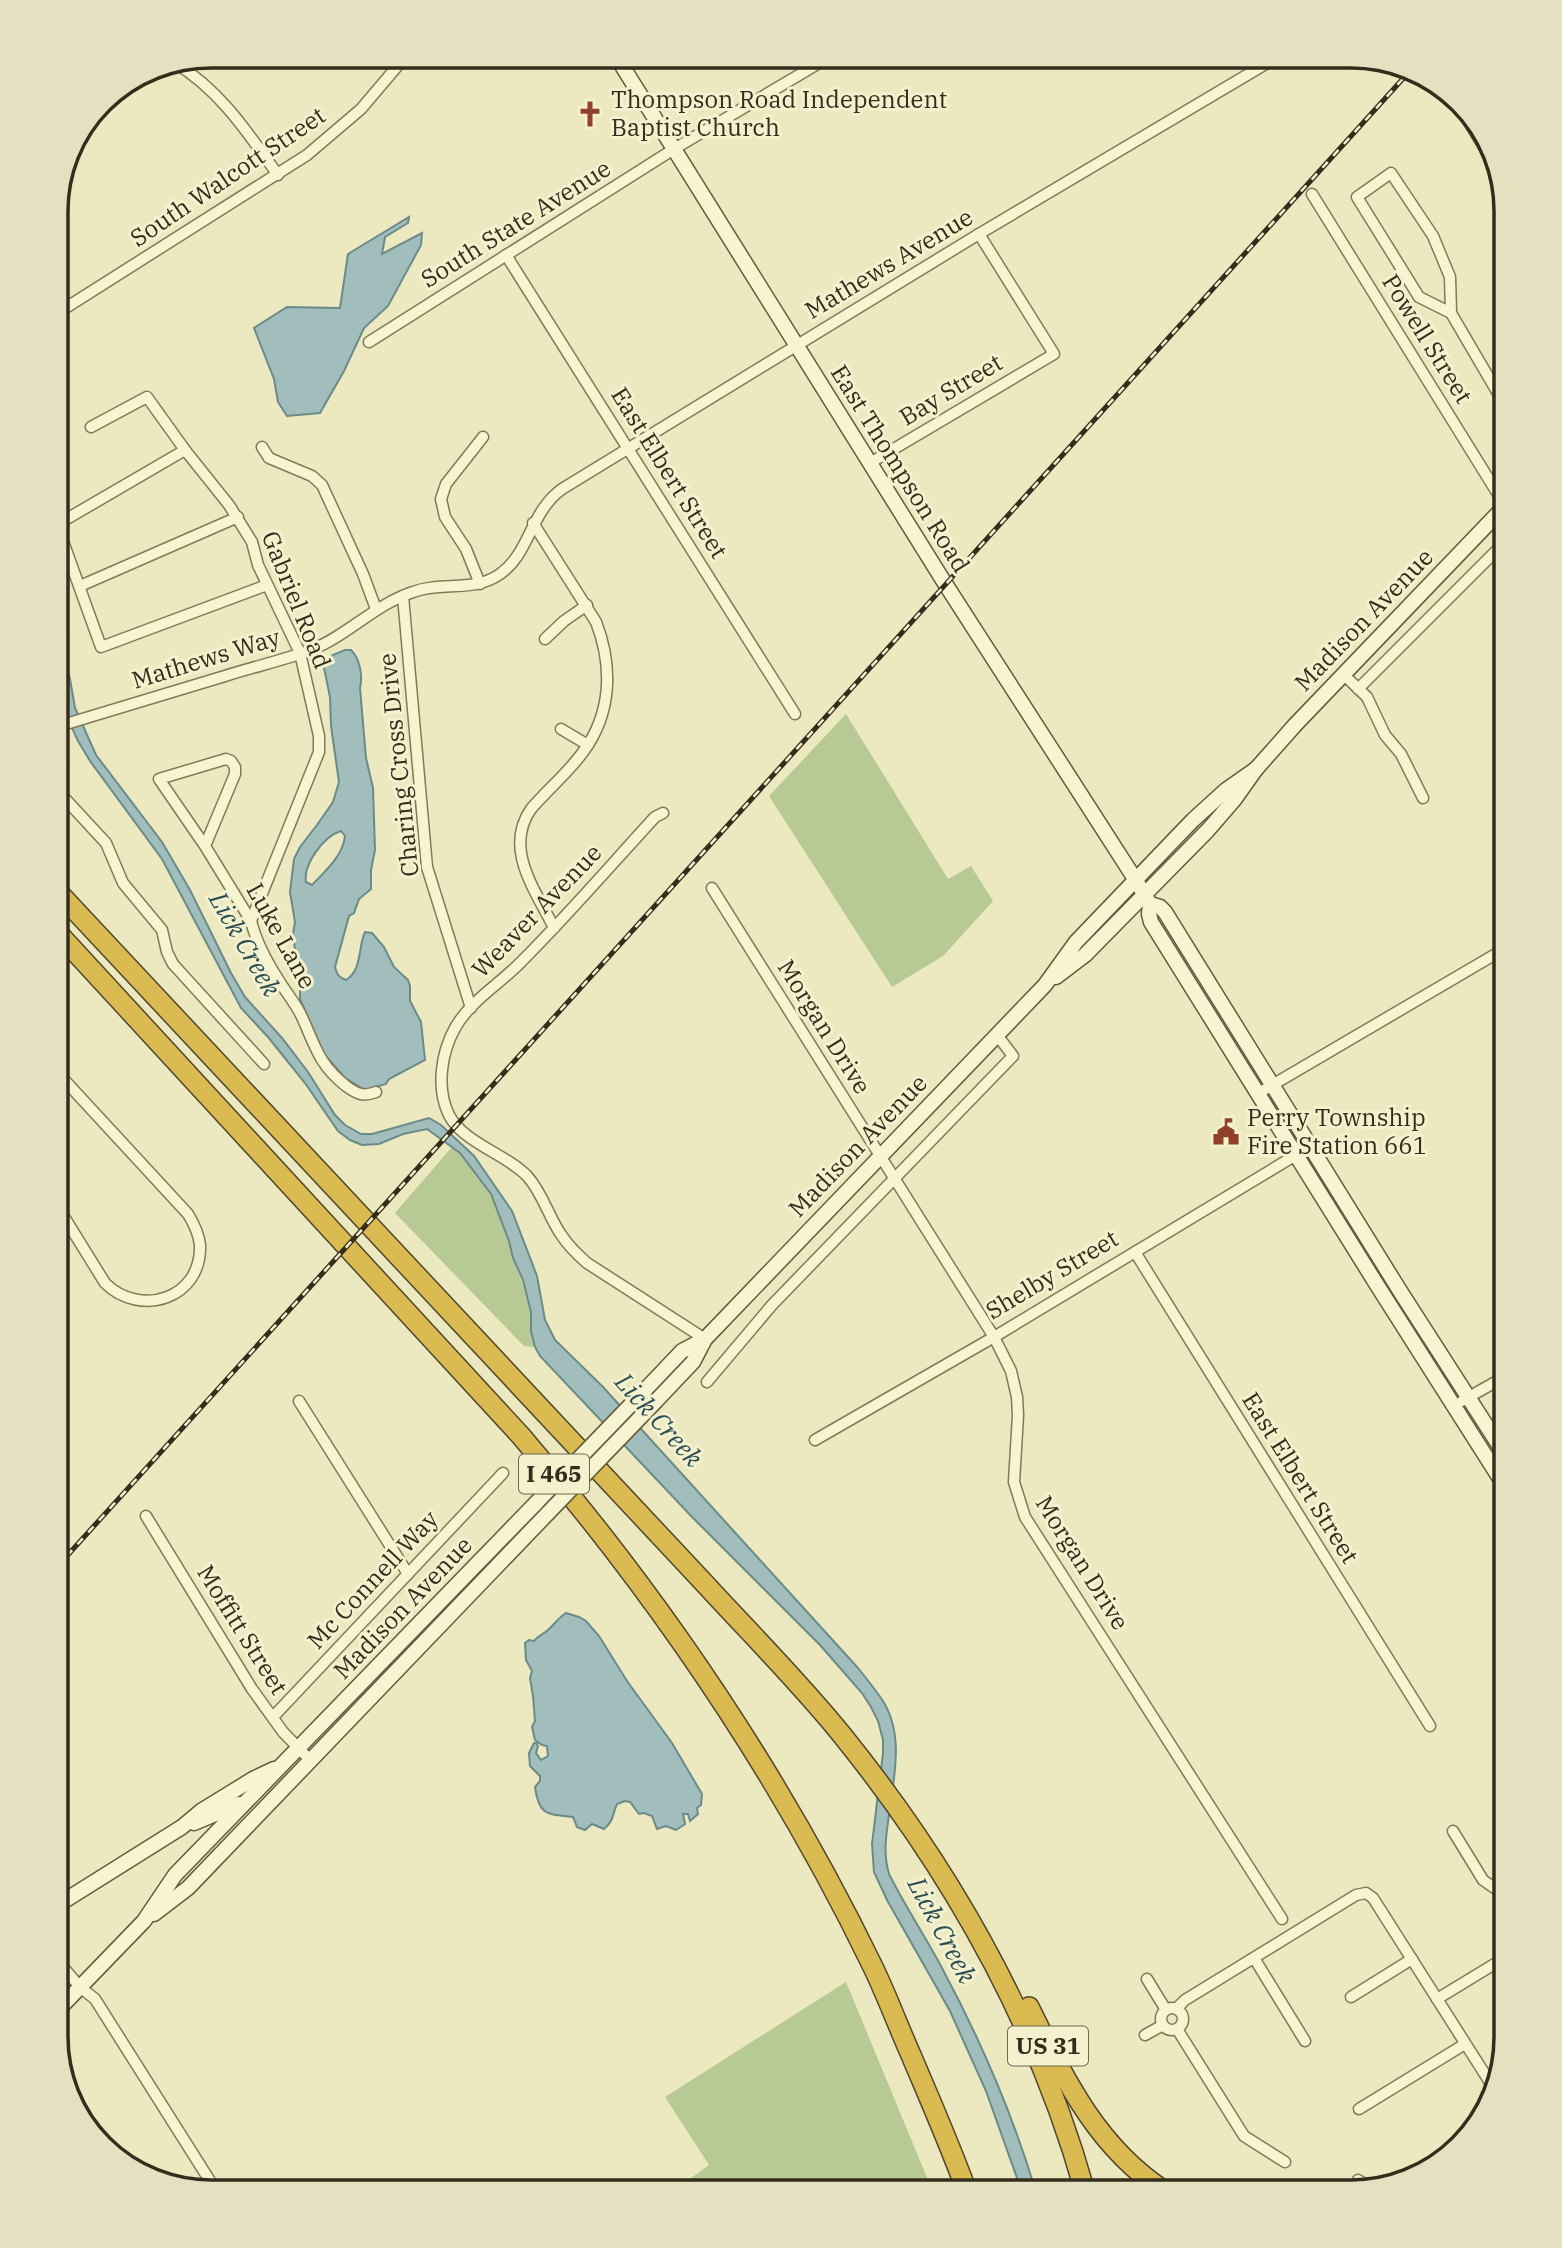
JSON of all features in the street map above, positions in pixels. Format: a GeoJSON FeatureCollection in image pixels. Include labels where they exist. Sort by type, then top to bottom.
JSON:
{"type":"FeatureCollection","features":[{"type":"Feature","properties":{"kind":"highway","name":"I 465"},"geometry":{"type":"LineString","coordinates":[[69,903],[706,1585],[811,1699],[856,1753],[910,1826],[949,1885],[989,1954],[1026,2030],[1053,2095],[1081,2180]]}},
{"type":"Feature","properties":{"kind":"highway","name":"I 465"},"geometry":{"type":"LineString","coordinates":[[69,946],[521,1436],[567,1489],[632,1572],[732,1716],[800,1829],[874,1969],[962,2180]]}},
{"type":"Feature","properties":{"kind":"highway","name":"US 31"},"geometry":{"type":"LineString","coordinates":[[949,1885],[991,1937],[1067,2082],[1086,2112],[1111,2144],[1151,2180]]}},
{"type":"Feature","properties":{"kind":"highway"},"geometry":{"type":"LineString","coordinates":[[931,2102],[939,2144],[950,2180]]}},
{"type":"Feature","properties":{"kind":"main road","name":"East Thompson Road"},"geometry":{"type":"LineString","coordinates":[[624,69],[946,585],[1135,879],[1148,900],[1151,922],[1494,1470]]}},
{"type":"Feature","properties":{"kind":"main road","name":"Madison Avenue"},"geometry":{"type":"LineString","coordinates":[[1045,985],[1085,955],[1148,900],[1234,800],[1256,769],[1343,674],[1494,518]]}},
{"type":"Feature","properties":{"kind":"main road","name":"Madison Avenue"},"geometry":{"type":"LineString","coordinates":[[144,1921],[175,1875],[283,1764],[543,1507],[656,1401],[693,1362],[705,1339],[1045,985],[1076,942],[1135,879],[1226,790],[1256,769]]}},
{"type":"Feature","properties":{"kind":"main road","name":"East Thompson Road"},"geometry":{"type":"LineString","coordinates":[[1148,900],[1165,912],[1494,1437]]}},
{"type":"Feature","properties":{"kind":"main road","name":"Madison Avenue"},"geometry":{"type":"LineString","coordinates":[[68,1999],[144,1921],[188,1888],[291,1781],[543,1507],[645,1390],[682,1351],[705,1339]]}},
{"type":"Feature","properties":{"kind":"main road"},"geometry":{"type":"LineString","coordinates":[[68,1898],[182,1827],[201,1811],[283,1764]]}},
{"type":"Feature","properties":{"kind":"main road"},"geometry":{"type":"LineString","coordinates":[[182,1827],[276,1790],[291,1781]]}},
{"type":"Feature","properties":{"kind":"main road"},"geometry":{"type":"LineString","coordinates":[[182,1827],[201,1831],[207,1842]]}},
{"type":"Feature","properties":{"kind":"street","name":"South Walcott Street"},"geometry":{"type":"LineString","coordinates":[[69,306],[278,175],[316,148],[371,99],[395,69]]}},
{"type":"Feature","properties":{"kind":"street","name":"South State Avenue"},"geometry":{"type":"LineString","coordinates":[[369,342],[674,149],[809,69]]}},
{"type":"Feature","properties":{"kind":"street","name":"Mathews Avenue"},"geometry":{"type":"LineString","coordinates":[[534,523],[545,504],[558,491],[979,234],[1257,69]]}},
{"type":"Feature","properties":{"kind":"street"},"geometry":{"type":"LineString","coordinates":[[185,71],[213,92],[238,118],[278,175]]}},
{"type":"Feature","properties":{"kind":"street"},"geometry":{"type":"LineString","coordinates":[[1451,313],[1419,297],[1357,197],[1391,173],[1433,236],[1450,277],[1451,313],[1494,386]]}},
{"type":"Feature","properties":{"kind":"street","name":"Powell Street"},"geometry":{"type":"LineString","coordinates":[[1312,194],[1494,487]]}},
{"type":"Feature","properties":{"kind":"street","name":"Bay Street"},"geometry":{"type":"LineString","coordinates":[[870,463],[1054,354],[979,234]]}},
{"type":"Feature","properties":{"kind":"street","name":"East Elbert Street"},"geometry":{"type":"LineString","coordinates":[[506,255],[795,714]]}},
{"type":"Feature","properties":{"kind":"street","name":"Gabriel Road"},"geometry":{"type":"LineString","coordinates":[[91,426],[147,397],[238,517],[252,542],[258,565],[300,653],[319,736],[320,752],[251,921]]}},
{"type":"Feature","properties":{"kind":"street"},"geometry":{"type":"LineString","coordinates":[[480,584],[466,549],[445,517],[441,499],[446,485],[483,437]]}},
{"type":"Feature","properties":{"kind":"street"},"geometry":{"type":"LineString","coordinates":[[262,447],[269,458],[312,476],[321,485],[363,574],[376,609]]}},
{"type":"Feature","properties":{"kind":"street"},"geometry":{"type":"LineString","coordinates":[[69,516],[185,450]]}},
{"type":"Feature","properties":{"kind":"street"},"geometry":{"type":"LineString","coordinates":[[80,586],[238,517]]}},
{"type":"Feature","properties":{"kind":"street"},"geometry":{"type":"LineString","coordinates":[[534,523],[587,605],[603,638],[608,678],[603,713],[588,745],[533,806],[525,817],[519,834],[522,860],[554,928]]}},
{"type":"Feature","properties":{"kind":"street","name":"Mathews Way"},"geometry":{"type":"LineString","coordinates":[[69,723],[313,649],[376,609],[403,596],[424,589],[480,584],[511,565],[534,523]]}},
{"type":"Feature","properties":{"kind":"street","name":"Madison Avenue"},"geometry":{"type":"LineString","coordinates":[[1358,689],[1494,553]]}},
{"type":"Feature","properties":{"kind":"street"},"geometry":{"type":"LineString","coordinates":[[69,555],[101,648],[267,585]]}},
{"type":"Feature","properties":{"kind":"street","name":"Charing Cross Drive"},"geometry":{"type":"LineString","coordinates":[[403,596],[427,867],[471,1008]]}},
{"type":"Feature","properties":{"kind":"street"},"geometry":{"type":"LineString","coordinates":[[545,639],[587,605]]}},
{"type":"Feature","properties":{"kind":"street"},"geometry":{"type":"LineString","coordinates":[[1343,674],[1367,696],[1385,735],[1401,754],[1423,798]]}},
{"type":"Feature","properties":{"kind":"street"},"geometry":{"type":"LineString","coordinates":[[561,729],[588,745]]}},
{"type":"Feature","properties":{"kind":"street","name":"Luke Lane"},"geometry":{"type":"LineString","coordinates":[[205,846],[235,774],[233,762],[223,760],[159,779],[205,846],[251,921],[275,976],[302,1017],[309,1038],[323,1064],[355,1093],[366,1096],[376,1092]]}},
{"type":"Feature","properties":{"kind":"street"},"geometry":{"type":"LineString","coordinates":[[69,803],[106,843],[123,883],[162,930],[173,964],[264,1064]]}},
{"type":"Feature","properties":{"kind":"street","name":"Weaver Avenue"},"geometry":{"type":"LineString","coordinates":[[663,813],[655,817],[554,928],[458,1023],[448,1043],[442,1065],[442,1087],[450,1118],[458,1127],[525,1174],[563,1238],[581,1257],[705,1339]]}},
{"type":"Feature","properties":{"kind":"street","name":"Morgan Drive"},"geometry":{"type":"LineString","coordinates":[[712,888],[994,1337],[1011,1371],[1018,1415],[1014,1482],[1025,1517],[1282,1919]]}},
{"type":"Feature","properties":{"kind":"street"},"geometry":{"type":"LineString","coordinates":[[1257,1094],[1494,955]]}},
{"type":"Feature","properties":{"kind":"street","name":"Madison Avenue"},"geometry":{"type":"LineString","coordinates":[[707,1382],[772,1305],[1013,1056],[997,1035]]}},
{"type":"Feature","properties":{"kind":"street"},"geometry":{"type":"LineString","coordinates":[[68,1224],[105,1283],[118,1294],[137,1301],[165,1299],[177,1292],[190,1278],[199,1258],[200,1244],[188,1214],[69,1085]]}},
{"type":"Feature","properties":{"kind":"street","name":"Shelby Street"},"geometry":{"type":"LineString","coordinates":[[815,1440],[994,1337],[1311,1146]]}},
{"type":"Feature","properties":{"kind":"street","name":"East Elbert Street"},"geometry":{"type":"LineString","coordinates":[[1135,1252],[1430,1726]]}},
{"type":"Feature","properties":{"kind":"street"},"geometry":{"type":"LineString","coordinates":[[1453,1406],[1494,1383]]}},
{"type":"Feature","properties":{"kind":"street"},"geometry":{"type":"LineString","coordinates":[[299,1401],[408,1574]]}},
{"type":"Feature","properties":{"kind":"street","name":"Mc Connell Way"},"geometry":{"type":"LineString","coordinates":[[272,1717],[503,1473]]}},
{"type":"Feature","properties":{"kind":"street","name":"Moffitt Street"},"geometry":{"type":"LineString","coordinates":[[146,1516],[252,1689],[272,1717],[310,1760]]}},
{"type":"Feature","properties":{"kind":"street"},"geometry":{"type":"LineString","coordinates":[[1453,1832],[1483,1880],[1494,1888]]}},
{"type":"Feature","properties":{"kind":"street"},"geometry":{"type":"LineString","coordinates":[[1147,1979],[1171,2010],[1182,2018],[1177,2029],[1169,2029],[1163,2025],[1161,2017],[1171,2010],[1185,2000],[1356,1895],[1366,1893],[1373,1898],[1487,2079]]}},
{"type":"Feature","properties":{"kind":"street"},"geometry":{"type":"LineString","coordinates":[[1254,1958],[1305,2041]]}},
{"type":"Feature","properties":{"kind":"street"},"geometry":{"type":"LineString","coordinates":[[1350,1997],[1412,1959]]}},
{"type":"Feature","properties":{"kind":"street"},"geometry":{"type":"LineString","coordinates":[[1437,1999],[1494,1964]]}},
{"type":"Feature","properties":{"kind":"street"},"geometry":{"type":"LineString","coordinates":[[68,1973],[95,1999],[209,2179]]}},
{"type":"Feature","properties":{"kind":"street"},"geometry":{"type":"LineString","coordinates":[[1145,2035],[1163,2025]]}},
{"type":"Feature","properties":{"kind":"street"},"geometry":{"type":"LineString","coordinates":[[1177,2029],[1244,2136],[1285,2162]]}},
{"type":"Feature","properties":{"kind":"street"},"geometry":{"type":"LineString","coordinates":[[1359,2109],[1465,2044]]}},
{"type":"Feature","properties":{"kind":"green space"},"geometry":{"type":"Polygon","coordinates":[[[846,714],[948,879],[971,866],[993,901],[943,956],[892,987],[769,796],[846,714]]]}},
{"type":"Feature","properties":{"kind":"green space"},"geometry":{"type":"Polygon","coordinates":[[[452,1147],[480,1178],[500,1217],[531,1309],[535,1347],[524,1346],[395,1213],[452,1147]]]}},
{"type":"Feature","properties":{"kind":"green space"},"geometry":{"type":"Polygon","coordinates":[[[846,1982],[928,2180],[689,2179],[709,2165],[665,2097],[846,1982]]]}},
{"type":"Feature","properties":{"kind":"water"},"geometry":{"type":"Polygon","coordinates":[[[409,217],[408,223],[385,237],[382,254],[422,233],[421,245],[388,306],[364,328],[320,413],[287,416],[278,402],[274,379],[254,328],[287,307],[340,308],[348,254],[409,217]]]}},
{"type":"Feature","properties":{"kind":"water"},"geometry":{"type":"Polygon","coordinates":[[[351,650],[360,668],[366,758],[373,788],[375,850],[371,889],[359,899],[354,913],[349,916],[335,967],[341,978],[346,980],[351,976],[357,965],[365,932],[372,933],[384,947],[394,967],[408,980],[410,1001],[421,1022],[425,1060],[389,1079],[386,1084],[365,1090],[345,1078],[324,1054],[300,999],[300,987],[292,959],[295,950],[295,922],[290,892],[294,859],[333,802],[339,782],[330,697],[323,663],[328,657],[351,650]],[[341,831],[334,834],[316,852],[308,867],[306,882],[312,885],[333,863],[345,836],[341,831]]]}},
{"type":"Feature","properties":{"kind":"water","name":"Lick Creek"},"geometry":{"type":"Polygon","coordinates":[[[69,675],[75,708],[96,755],[162,842],[245,997],[308,1072],[335,1115],[345,1125],[361,1134],[372,1134],[429,1118],[441,1125],[474,1156],[512,1211],[537,1276],[545,1320],[555,1340],[603,1387],[858,1668],[881,1698],[893,1726],[896,1755],[886,1844],[889,1874],[969,2022],[1006,2106],[1032,2180],[1018,2180],[986,2091],[950,2011],[874,1872],[872,1844],[883,1740],[878,1721],[862,1693],[820,1645],[693,1518],[540,1356],[531,1331],[531,1312],[523,1280],[491,1194],[460,1153],[427,1129],[403,1134],[379,1144],[362,1145],[338,1131],[305,1083],[241,1008],[162,859],[78,741],[69,721],[69,675]]]}},
{"type":"Feature","properties":{"kind":"water"},"geometry":{"type":"Polygon","coordinates":[[[566,1613],[586,1621],[599,1636],[627,1681],[672,1743],[702,1794],[701,1805],[697,1808],[698,1814],[690,1821],[688,1814],[683,1814],[685,1824],[676,1830],[666,1826],[657,1829],[652,1816],[639,1814],[630,1802],[625,1801],[617,1804],[604,1829],[592,1824],[585,1830],[577,1827],[573,1817],[551,1814],[539,1804],[535,1787],[540,1776],[530,1766],[529,1753],[536,1743],[536,1753],[541,1760],[548,1756],[547,1746],[535,1740],[532,1727],[535,1721],[530,1678],[532,1671],[526,1660],[525,1643],[534,1641],[566,1613]]]}},
{"type":"Feature","properties":{"kind":"railway"},"geometry":{"type":"LineString","coordinates":[[68,1554],[1403,79]]}},
{"type":"Feature","properties":{"kind":"place","name":"Thompson Road Independent Baptist Church"},"geometry":{"type":"Point","coordinates":[590,114]}},
{"type":"Feature","properties":{"kind":"place","name":"Perry Township Fire Station 661"},"geometry":{"type":"Point","coordinates":[1226,1132]}}]}
